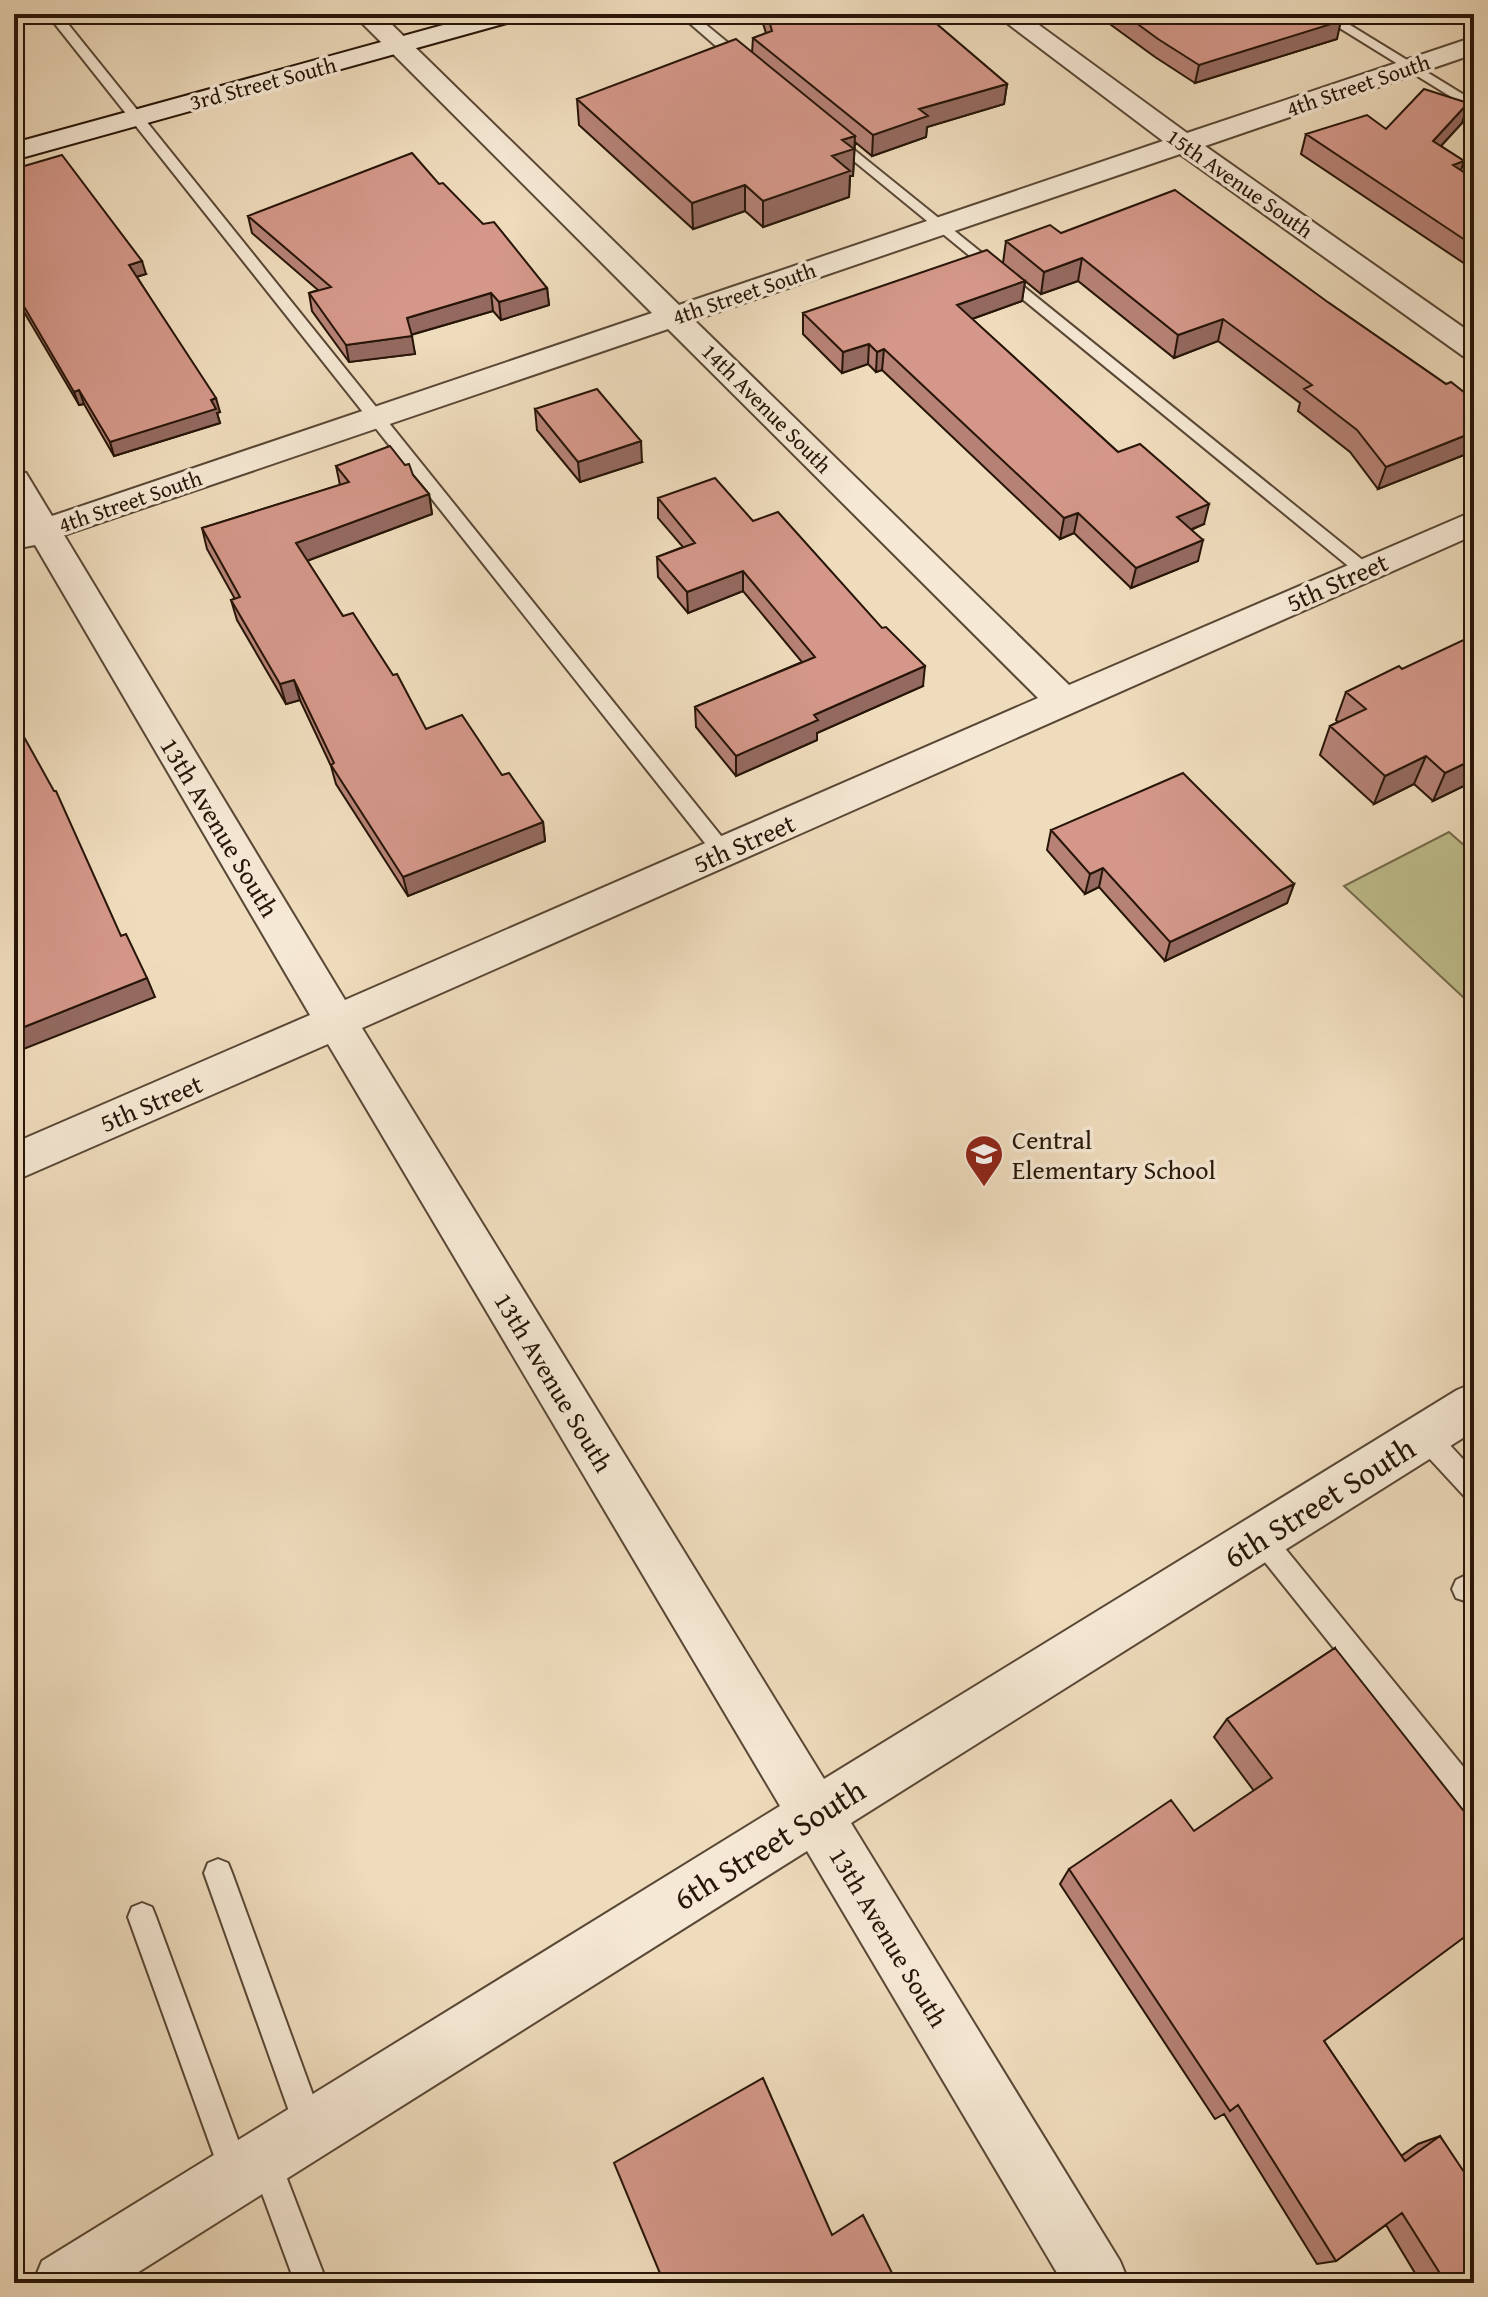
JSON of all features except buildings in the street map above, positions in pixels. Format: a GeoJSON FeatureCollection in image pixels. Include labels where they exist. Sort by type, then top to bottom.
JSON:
{"type":"FeatureCollection","features":[{"type":"Feature","properties":{"kind":"street","name":"14th Avenue South"},"geometry":{"type":"LineString","coordinates":[[366,14],[1064,702]]}},
{"type":"Feature","properties":{"kind":"street","name":"3rd Street South"},"geometry":{"type":"LineString","coordinates":[[14,152],[512,14]]}},
{"type":"Feature","properties":{"kind":"street","name":"15th Avenue South"},"geometry":{"type":"LineString","coordinates":[[1008,14],[1184,144],[1474,349]]}},
{"type":"Feature","properties":{"kind":"street","name":"4th Street South"},"geometry":{"type":"LineString","coordinates":[[29,535],[1474,45]]}},
{"type":"Feature","properties":{"kind":"street","name":"13th Avenue South"},"geometry":{"type":"LineString","coordinates":[[14,480],[29,535],[337,1023],[1098,2283]]}},
{"type":"Feature","properties":{"kind":"street","name":"5th Street"},"geometry":{"type":"LineString","coordinates":[[14,1163],[1474,522]]}},
{"type":"Feature","properties":{"kind":"street","name":"6th Street South"},"geometry":{"type":"LineString","coordinates":[[64,2283],[1474,1405]]}},
{"type":"Feature","properties":{"kind":"lane"},"geometry":{"type":"LineString","coordinates":[[53,14],[723,852]]}},
{"type":"Feature","properties":{"kind":"lane"},"geometry":{"type":"LineString","coordinates":[[685,14],[758,74]]}},
{"type":"Feature","properties":{"kind":"lane"},"geometry":{"type":"LineString","coordinates":[[1323,14],[1474,107]]}},
{"type":"Feature","properties":{"kind":"lane"},"geometry":{"type":"LineString","coordinates":[[819,125],[1364,570]]}},
{"type":"Feature","properties":{"kind":"lane"},"geometry":{"type":"LineString","coordinates":[[1425,1436],[1474,1489]]}},
{"type":"Feature","properties":{"kind":"lane"},"geometry":{"type":"LineString","coordinates":[[1261,1538],[1474,1801]]}},
{"type":"Feature","properties":{"kind":"lane"},"geometry":{"type":"LineString","coordinates":[[218,1873],[311,2129]]}},
{"type":"Feature","properties":{"kind":"lane"},"geometry":{"type":"LineString","coordinates":[[142,1917],[250,2167],[311,2283]]}},
{"type":"Feature","properties":{"kind":"green space"},"geometry":{"type":"Polygon","coordinates":[[[1449,832],[1474,854],[1474,993],[1464,998],[1344,886],[1449,832]]]}},
{"type":"Feature","properties":{"kind":"place","name":"Central Elementary School"},"geometry":{"type":"Point","coordinates":[984,1188]}}]}
